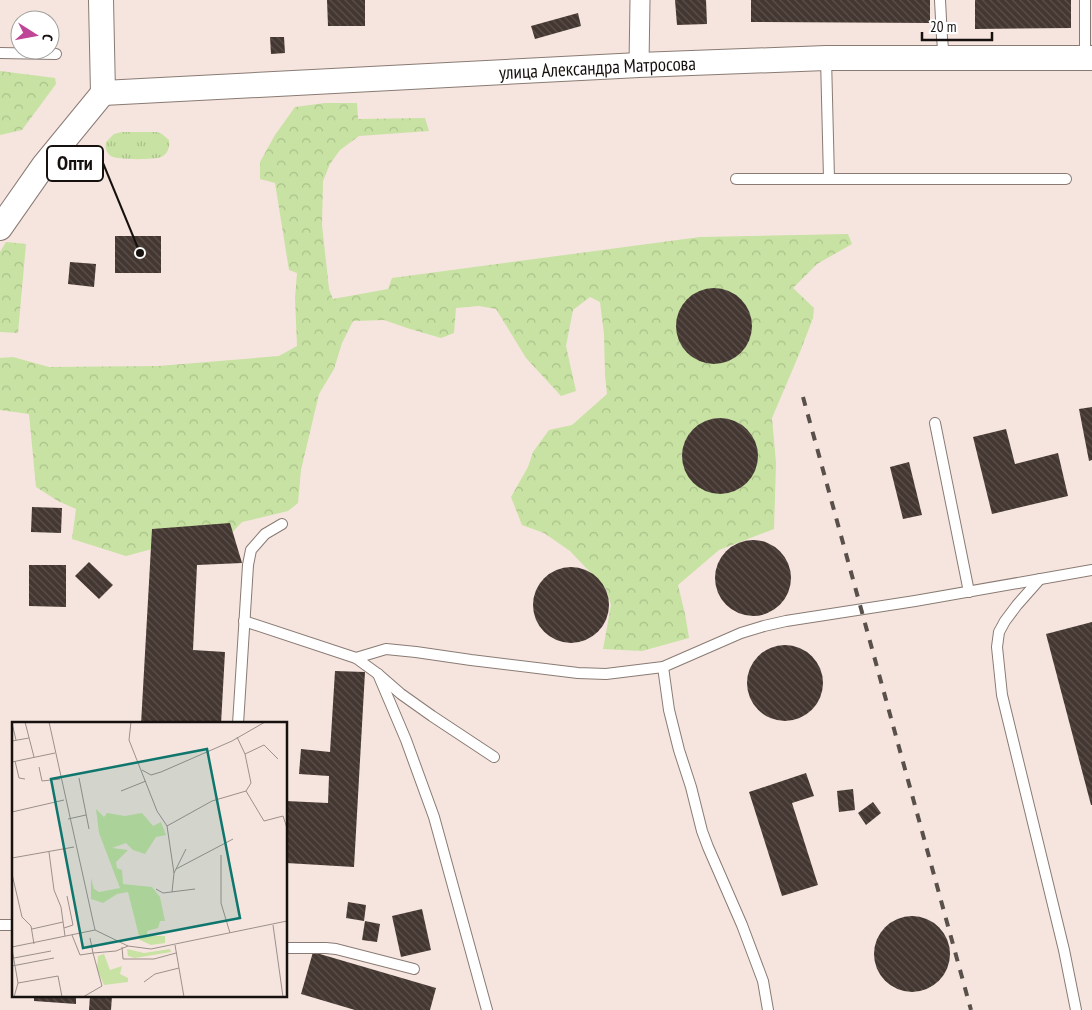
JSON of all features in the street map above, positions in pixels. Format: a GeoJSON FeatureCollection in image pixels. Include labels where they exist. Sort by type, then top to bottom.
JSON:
{"type":"FeatureCollection","features":[{"type":"Feature","properties":{"kind":"street"},"geometry":{"type":"LineString","coordinates":[[0,228],[44,165],[103,93],[101,0]]}},
{"type":"Feature","properties":{"kind":"street"},"geometry":{"type":"LineString","coordinates":[[639,65],[640,0]]}},
{"type":"Feature","properties":{"kind":"street","name":"улица Александра Матросова"},"geometry":{"type":"LineString","coordinates":[[103,93],[639,65],[826,58],[1089,58]]}},
{"type":"Feature","properties":{"kind":"lane"},"geometry":{"type":"LineString","coordinates":[[940,0],[944,58]]}},
{"type":"Feature","properties":{"kind":"lane"},"geometry":{"type":"LineString","coordinates":[[1085,0],[1089,58]]}},
{"type":"Feature","properties":{"kind":"lane"},"geometry":{"type":"LineString","coordinates":[[826,58],[829,179]]}},
{"type":"Feature","properties":{"kind":"lane"},"geometry":{"type":"LineString","coordinates":[[736,179],[1066,179]]}},
{"type":"Feature","properties":{"kind":"lane"},"geometry":{"type":"LineString","coordinates":[[935,423],[969,592]]}},
{"type":"Feature","properties":{"kind":"lane"},"geometry":{"type":"LineString","coordinates":[[238,722],[248,565],[251,550],[265,534],[282,524]]}},
{"type":"Feature","properties":{"kind":"lane"},"geometry":{"type":"LineString","coordinates":[[356,658],[386,649],[578,673],[606,674],[662,668],[741,633],[764,626],[1092,570]]}},
{"type":"Feature","properties":{"kind":"lane"},"geometry":{"type":"LineString","coordinates":[[1040,579],[1005,621],[999,632],[997,647],[1002,695],[1064,950],[1076,1010]]}},
{"type":"Feature","properties":{"kind":"lane"},"geometry":{"type":"LineString","coordinates":[[244,621],[356,658],[432,716],[494,757]]}},
{"type":"Feature","properties":{"kind":"lane"},"geometry":{"type":"LineString","coordinates":[[662,668],[669,710],[702,831],[760,972],[768,1010]]}},
{"type":"Feature","properties":{"kind":"lane"},"geometry":{"type":"LineString","coordinates":[[378,674],[406,740],[434,817],[487,1010]]}},
{"type":"Feature","properties":{"kind":"lane"},"geometry":{"type":"LineString","coordinates":[[288,948],[336,949],[414,969]]}},
{"type":"Feature","properties":{"kind":"green space"},"geometry":{"type":"Polygon","coordinates":[[[0,71],[55,78],[56,84],[22,130],[0,135],[0,71]]]}},
{"type":"Feature","properties":{"kind":"green space"},"geometry":{"type":"Polygon","coordinates":[[[325,103],[357,103],[358,119],[425,118],[429,131],[359,136],[340,150],[330,164],[323,181],[322,225],[329,289],[333,299],[388,289],[392,278],[700,237],[848,234],[852,244],[817,264],[793,288],[814,308],[813,318],[772,418],[776,463],[774,529],[719,550],[678,585],[689,638],[642,651],[603,649],[611,605],[606,589],[570,551],[544,533],[522,525],[511,497],[528,467],[533,452],[549,430],[572,425],[607,394],[604,334],[600,302],[590,297],[573,310],[566,346],[576,391],[561,396],[526,358],[496,309],[479,306],[456,308],[454,333],[441,338],[384,320],[353,321],[342,343],[334,369],[319,394],[301,470],[298,503],[288,511],[242,522],[224,541],[182,541],[126,556],[72,539],[76,509],[58,501],[36,487],[29,414],[0,410],[0,358],[13,357],[49,367],[158,366],[279,356],[297,346],[295,298],[297,273],[289,270],[275,183],[260,179],[260,162],[275,135],[295,107],[325,103]]]}},
{"type":"Feature","properties":{"kind":"green space"},"geometry":{"type":"Polygon","coordinates":[[[122,132],[157,132],[169,140],[168,150],[161,157],[151,159],[128,159],[111,156],[106,150],[106,142],[114,134],[122,132]]]}},
{"type":"Feature","properties":{"kind":"green space"},"geometry":{"type":"Polygon","coordinates":[[[6,242],[26,244],[18,333],[0,332],[0,252],[6,242]]]}},
{"type":"Feature","properties":{"kind":"building"},"geometry":{"type":"Polygon","coordinates":[[[327,0],[365,0],[365,26],[328,26],[327,0]]]}},
{"type":"Feature","properties":{"kind":"building"},"geometry":{"type":"Polygon","coordinates":[[[675,0],[706,0],[707,24],[677,25],[675,0]]]}},
{"type":"Feature","properties":{"kind":"building"},"geometry":{"type":"Polygon","coordinates":[[[751,0],[930,0],[930,23],[751,22],[751,0]]]}},
{"type":"Feature","properties":{"kind":"building"},"geometry":{"type":"Polygon","coordinates":[[[975,0],[1071,0],[1071,28],[975,29],[975,0]]]}},
{"type":"Feature","properties":{"kind":"building"},"geometry":{"type":"Polygon","coordinates":[[[578,13],[581,26],[535,39],[531,26],[578,13]]]}},
{"type":"Feature","properties":{"kind":"building"},"geometry":{"type":"Polygon","coordinates":[[[270,37],[284,37],[285,53],[271,54],[270,37]]]}},
{"type":"Feature","properties":{"kind":"building"},"geometry":{"type":"Polygon","coordinates":[[[115,236],[161,236],[161,273],[115,273],[115,236]]]}},
{"type":"Feature","properties":{"kind":"building"},"geometry":{"type":"Polygon","coordinates":[[[70,262],[96,264],[94,287],[68,284],[70,262]]]}},
{"type":"Feature","properties":{"kind":"building"},"geometry":{"type":"Polygon","coordinates":[[[714,288],[729,291],[741,299],[749,311],[752,326],[749,341],[741,353],[729,361],[714,364],[699,361],[687,353],[679,341],[676,326],[679,311],[687,299],[699,291],[714,288]]]}},
{"type":"Feature","properties":{"kind":"building"},"geometry":{"type":"Polygon","coordinates":[[[1092,407],[1092,460],[1089,461],[1079,409],[1092,407]]]}},
{"type":"Feature","properties":{"kind":"building"},"geometry":{"type":"Polygon","coordinates":[[[720,418],[735,421],[747,429],[755,441],[758,456],[755,471],[747,483],[735,491],[720,494],[705,491],[693,483],[685,471],[682,456],[685,441],[693,429],[705,421],[720,418]]]}},
{"type":"Feature","properties":{"kind":"building"},"geometry":{"type":"Polygon","coordinates":[[[1006,429],[1015,464],[1058,453],[1068,496],[992,514],[973,437],[1006,429]]]}},
{"type":"Feature","properties":{"kind":"building"},"geometry":{"type":"Polygon","coordinates":[[[909,462],[922,515],[903,519],[890,467],[909,462]]]}},
{"type":"Feature","properties":{"kind":"building"},"geometry":{"type":"Polygon","coordinates":[[[32,507],[62,508],[61,533],[31,532],[32,507]]]}},
{"type":"Feature","properties":{"kind":"building"},"geometry":{"type":"Polygon","coordinates":[[[230,523],[242,563],[197,565],[193,650],[225,652],[221,722],[141,722],[152,529],[230,523]]]}},
{"type":"Feature","properties":{"kind":"building"},"geometry":{"type":"Polygon","coordinates":[[[753,540],[768,543],[780,551],[788,563],[791,578],[788,593],[780,605],[768,613],[753,616],[738,613],[726,605],[718,593],[715,578],[718,563],[726,551],[738,543],[753,540]]]}},
{"type":"Feature","properties":{"kind":"building"},"geometry":{"type":"Polygon","coordinates":[[[89,562],[113,585],[99,599],[75,576],[89,562]]]}},
{"type":"Feature","properties":{"kind":"building"},"geometry":{"type":"Polygon","coordinates":[[[29,565],[66,565],[66,607],[29,606],[29,565]]]}},
{"type":"Feature","properties":{"kind":"building"},"geometry":{"type":"Polygon","coordinates":[[[571,567],[586,570],[598,578],[606,590],[609,605],[606,620],[598,632],[586,640],[571,643],[556,640],[544,632],[536,620],[533,605],[536,590],[544,578],[556,570],[571,567]]]}},
{"type":"Feature","properties":{"kind":"building"},"geometry":{"type":"Polygon","coordinates":[[[1092,622],[1092,805],[1091,805],[1046,634],[1092,622]]]}},
{"type":"Feature","properties":{"kind":"building"},"geometry":{"type":"Polygon","coordinates":[[[785,645],[800,648],[812,656],[820,668],[823,683],[820,698],[812,710],[800,718],[785,721],[770,718],[758,710],[750,698],[747,683],[750,668],[758,656],[770,648],[785,645]]]}},
{"type":"Feature","properties":{"kind":"building"},"geometry":{"type":"Polygon","coordinates":[[[335,671],[365,672],[354,867],[288,863],[288,801],[328,803],[329,776],[299,774],[301,749],[330,752],[335,671]]]}},
{"type":"Feature","properties":{"kind":"building"},"geometry":{"type":"Polygon","coordinates":[[[806,773],[814,796],[792,803],[818,885],[782,896],[749,792],[806,773]]]}},
{"type":"Feature","properties":{"kind":"building"},"geometry":{"type":"Polygon","coordinates":[[[853,789],[855,810],[839,812],[837,791],[853,789]]]}},
{"type":"Feature","properties":{"kind":"building"},"geometry":{"type":"Polygon","coordinates":[[[873,802],[881,813],[866,825],[858,813],[873,802]]]}},
{"type":"Feature","properties":{"kind":"building"},"geometry":{"type":"Polygon","coordinates":[[[348,902],[366,905],[364,921],[346,918],[348,902]]]}},
{"type":"Feature","properties":{"kind":"building"},"geometry":{"type":"Polygon","coordinates":[[[422,909],[431,950],[401,957],[392,916],[422,909]]]}},
{"type":"Feature","properties":{"kind":"building"},"geometry":{"type":"Polygon","coordinates":[[[912,916],[927,919],[939,927],[947,939],[950,954],[947,969],[939,981],[927,989],[912,992],[897,989],[885,981],[877,969],[874,954],[877,939],[885,927],[897,919],[912,916]]]}},
{"type":"Feature","properties":{"kind":"building"},"geometry":{"type":"Polygon","coordinates":[[[365,921],[380,924],[377,942],[362,940],[365,921]]]}},
{"type":"Feature","properties":{"kind":"building"},"geometry":{"type":"Polygon","coordinates":[[[313,952],[436,988],[430,1010],[355,1010],[301,994],[313,952]]]}},
{"type":"Feature","properties":{"kind":"building"},"geometry":{"type":"Polygon","coordinates":[[[34,998],[76,998],[76,1004],[34,1001],[34,998]]]}},
{"type":"Feature","properties":{"kind":"building"},"geometry":{"type":"Polygon","coordinates":[[[90,998],[112,998],[111,1010],[89,1010],[90,998]]]}},
{"type":"Feature","properties":{"kind":"railway"},"geometry":{"type":"LineString","coordinates":[[803,397],[971,1010]]}},
{"type":"Feature","properties":{"kind":"place","name":"Опти"},"geometry":{"type":"Point","coordinates":[140,253]}}]}
